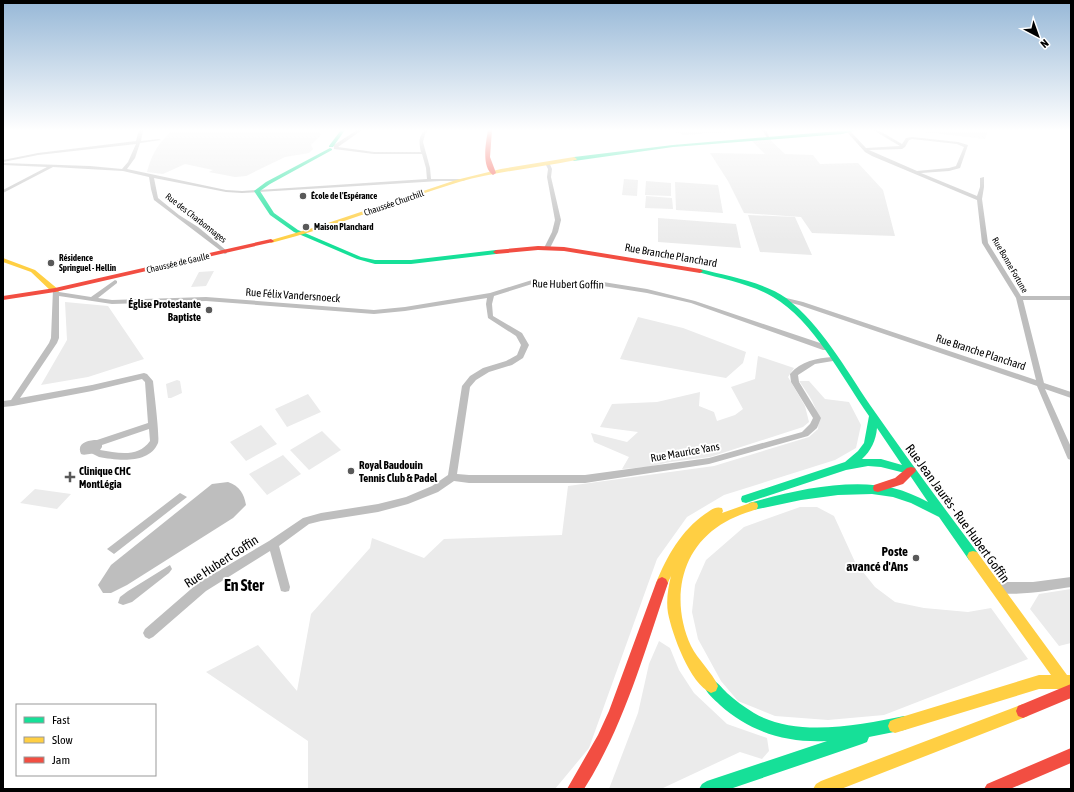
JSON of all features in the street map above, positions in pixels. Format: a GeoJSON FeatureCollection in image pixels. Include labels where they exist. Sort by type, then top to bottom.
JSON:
{"type":"FeatureCollection","features":[{"type":"Feature","properties":{"kind":"main road"},"geometry":{"type":"LineString","coordinates":[[257,191],[298,167]]}},
{"type":"Feature","properties":{"kind":"main road"},"geometry":{"type":"LineString","coordinates":[[489,167],[492,173]]}},
{"type":"Feature","properties":{"kind":"main road","name":"Chaussée Churchill"},"geometry":{"type":"LineString","coordinates":[[302,234],[449,181],[463,180],[525,167]]}},
{"type":"Feature","properties":{"kind":"main road","name":"Rue Branche Planchard"},"geometry":{"type":"LineString","coordinates":[[257,191],[258,196],[272,214],[302,234],[359,258],[386,262],[411,262],[500,251],[547,248],[564,249],[692,269],[731,279],[782,299]]}},
{"type":"Feature","properties":{"kind":"main road","name":"Chaussée de Gaulle"},"geometry":{"type":"LineString","coordinates":[[3,298],[56,292],[302,234]]}},
{"type":"Feature","properties":{"kind":"main road"},"geometry":{"type":"LineString","coordinates":[[3,260],[33,272],[56,292]]}},
{"type":"Feature","properties":{"kind":"main road","name":"Rue Jean Jaurès - Rue Hubert Goffin"},"geometry":{"type":"LineString","coordinates":[[782,299],[802,317],[826,348],[911,471],[1071,691]]}},
{"type":"Feature","properties":{"kind":"main road"},"geometry":{"type":"LineString","coordinates":[[846,466],[862,456],[867,450],[870,442],[873,417]]}},
{"type":"Feature","properties":{"kind":"main road"},"geometry":{"type":"LineString","coordinates":[[575,789],[586,774],[607,736],[621,704],[669,564],[677,548],[688,532],[708,516],[732,504],[846,466],[868,462],[881,463],[911,471]]}},
{"type":"Feature","properties":{"kind":"main road"},"geometry":{"type":"LineString","coordinates":[[872,490],[899,481],[911,471]]}},
{"type":"Feature","properties":{"kind":"main road"},"geometry":{"type":"LineString","coordinates":[[904,723],[833,735],[810,734],[765,726],[747,717],[728,704],[712,689],[696,668],[680,641],[672,605],[673,591],[677,572],[691,545],[714,524],[734,512],[752,506],[772,501],[824,493],[872,490],[895,492],[942,514]]}},
{"type":"Feature","properties":{"kind":"main road"},"geometry":{"type":"LineString","coordinates":[[707,789],[904,723],[1038,682],[1071,682]]}},
{"type":"Feature","properties":{"kind":"main road"},"geometry":{"type":"LineString","coordinates":[[821,789],[1071,691]]}},
{"type":"Feature","properties":{"kind":"main road"},"geometry":{"type":"LineString","coordinates":[[992,789],[1071,755]]}},
{"type":"Feature","properties":{"kind":"street"},"geometry":{"type":"LineString","coordinates":[[3,192],[50,167]]}},
{"type":"Feature","properties":{"kind":"street"},"geometry":{"type":"LineString","coordinates":[[88,167],[123,170],[226,191],[257,191],[430,180],[449,181]]}},
{"type":"Feature","properties":{"kind":"street"},"geometry":{"type":"LineString","coordinates":[[123,170],[127,167]]}},
{"type":"Feature","properties":{"kind":"street"},"geometry":{"type":"LineString","coordinates":[[428,167],[430,180]]}},
{"type":"Feature","properties":{"kind":"street"},"geometry":{"type":"LineString","coordinates":[[547,248],[556,232],[558,220],[549,177],[549,167]]}},
{"type":"Feature","properties":{"kind":"street"},"geometry":{"type":"LineString","coordinates":[[902,167],[979,199]]}},
{"type":"Feature","properties":{"kind":"street"},"geometry":{"type":"LineString","coordinates":[[916,173],[930,169],[954,169],[958,167]]}},
{"type":"Feature","properties":{"kind":"street","name":"Rue des Charbonnages"},"geometry":{"type":"LineString","coordinates":[[152,176],[152,189],[156,199],[177,216],[196,228],[225,252]]}},
{"type":"Feature","properties":{"kind":"street","name":"Rue Bonne Fortune"},"geometry":{"type":"LineString","coordinates":[[982,178],[982,187],[979,199],[985,243],[1019,298],[1040,384],[1050,412],[1071,457]]}},
{"type":"Feature","properties":{"kind":"street"},"geometry":{"type":"LineString","coordinates":[[93,299],[115,282]]}},
{"type":"Feature","properties":{"kind":"street","name":"Rue Hubert Goffin"},"geometry":{"type":"LineString","coordinates":[[491,295],[532,282],[603,284],[625,287],[693,302],[826,348]]}},
{"type":"Feature","properties":{"kind":"street"},"geometry":{"type":"LineString","coordinates":[[13,403],[55,338],[56,292]]}},
{"type":"Feature","properties":{"kind":"street","name":"Rue Félix Vandersnoeck"},"geometry":{"type":"LineString","coordinates":[[56,292],[112,302],[206,298],[374,312],[405,309],[491,295]]}},
{"type":"Feature","properties":{"kind":"street"},"geometry":{"type":"LineString","coordinates":[[452,477],[466,386],[473,378],[486,370],[509,363],[520,356],[525,345],[519,335],[490,317],[489,304],[491,295]]}},
{"type":"Feature","properties":{"kind":"street"},"geometry":{"type":"LineString","coordinates":[[1019,298],[1071,298]]}},
{"type":"Feature","properties":{"kind":"street","name":"Rue Branche Planchard"},"geometry":{"type":"LineString","coordinates":[[782,299],[801,303],[1071,395]]}},
{"type":"Feature","properties":{"kind":"street"},"geometry":{"type":"LineString","coordinates":[[809,343],[817,352],[817,360]]}},
{"type":"Feature","properties":{"kind":"street","name":"Rue Maurice Yans"},"geometry":{"type":"LineString","coordinates":[[452,477],[469,479],[585,479],[709,461],[805,434],[814,426],[817,418],[795,382],[794,374],[801,368],[817,360],[833,359]]}},
{"type":"Feature","properties":{"kind":"street"},"geometry":{"type":"LineString","coordinates":[[3,404],[92,388],[144,376],[148,381],[154,442],[151,447],[138,456],[130,457],[97,453],[96,447],[152,426]]}},
{"type":"Feature","properties":{"kind":"street","name":"Rue Hubert Goffin"},"geometry":{"type":"LineString","coordinates":[[149,633],[202,587],[273,544],[306,521],[321,517],[378,508],[408,500],[434,489],[452,477]]}},
{"type":"Feature","properties":{"kind":"street","name":"Rue Hubert Goffin"},"geometry":{"type":"LineString","coordinates":[[273,544],[285,586]]}},
{"type":"Feature","properties":{"kind":"street"},"geometry":{"type":"LineString","coordinates":[[995,587],[1013,589],[1071,582]]}},
{"type":"Feature","properties":{"kind":"shaded area"},"geometry":{"type":"Polygon","coordinates":[[[149,167],[178,167],[163,174],[147,172],[149,167]]]}},
{"type":"Feature","properties":{"kind":"shaded area"},"geometry":{"type":"Polygon","coordinates":[[[199,167],[265,167],[246,176],[235,177],[209,172],[213,170],[199,167]]]}},
{"type":"Feature","properties":{"kind":"shaded area"},"geometry":{"type":"Polygon","coordinates":[[[719,167],[862,167],[883,190],[895,236],[812,233],[801,217],[744,213],[728,181],[719,167]]]}},
{"type":"Feature","properties":{"kind":"shaded area"},"geometry":{"type":"Polygon","coordinates":[[[624,179],[638,180],[637,196],[622,195],[624,179]]]}},
{"type":"Feature","properties":{"kind":"shaded area"},"geometry":{"type":"Polygon","coordinates":[[[646,181],[671,183],[671,196],[645,195],[646,181]]]}},
{"type":"Feature","properties":{"kind":"shaded area"},"geometry":{"type":"Polygon","coordinates":[[[675,182],[718,185],[723,213],[676,210],[675,182]]]}},
{"type":"Feature","properties":{"kind":"shaded area"},"geometry":{"type":"Polygon","coordinates":[[[646,196],[672,198],[673,209],[645,208],[646,196]]]}},
{"type":"Feature","properties":{"kind":"shaded area"},"geometry":{"type":"Polygon","coordinates":[[[748,215],[795,217],[812,255],[760,252],[748,215]]]}},
{"type":"Feature","properties":{"kind":"shaded area"},"geometry":{"type":"Polygon","coordinates":[[[658,218],[736,224],[741,248],[658,242],[658,218]]]}},
{"type":"Feature","properties":{"kind":"shaded area"},"geometry":{"type":"Polygon","coordinates":[[[214,271],[206,286],[191,287],[199,272],[214,271]]]}},
{"type":"Feature","properties":{"kind":"shaded area"},"geometry":{"type":"Polygon","coordinates":[[[65,302],[108,306],[144,359],[88,377],[41,385],[67,340],[65,302]]]}},
{"type":"Feature","properties":{"kind":"shaded area"},"geometry":{"type":"Polygon","coordinates":[[[638,317],[683,328],[746,352],[743,363],[726,378],[620,359],[638,317]]]}},
{"type":"Feature","properties":{"kind":"shaded area"},"geometry":{"type":"Polygon","coordinates":[[[758,356],[794,368],[788,377],[805,406],[809,422],[803,427],[710,457],[670,462],[648,467],[622,469],[629,457],[594,442],[591,433],[627,442],[638,432],[600,427],[612,404],[657,402],[700,392],[699,406],[714,412],[717,421],[735,415],[743,409],[731,387],[755,379],[758,356]]]}},
{"type":"Feature","properties":{"kind":"shaded area"},"geometry":{"type":"Polygon","coordinates":[[[177,380],[180,381],[182,393],[168,398],[166,384],[177,380]]]}},
{"type":"Feature","properties":{"kind":"shaded area"},"geometry":{"type":"Polygon","coordinates":[[[799,381],[809,381],[825,399],[849,402],[861,425],[856,448],[835,460],[724,495],[687,517],[657,559],[589,748],[555,789],[308,789],[308,741],[206,672],[258,645],[297,691],[311,614],[370,548],[372,538],[424,558],[444,539],[562,535],[568,486],[714,466],[809,437],[818,429],[816,409],[799,381]]]}},
{"type":"Feature","properties":{"kind":"shaded area"},"geometry":{"type":"Polygon","coordinates":[[[308,394],[321,412],[287,427],[275,409],[308,394]]]}},
{"type":"Feature","properties":{"kind":"shaded area"},"geometry":{"type":"Polygon","coordinates":[[[261,425],[277,444],[246,461],[230,442],[261,425]]]}},
{"type":"Feature","properties":{"kind":"shaded area"},"geometry":{"type":"Polygon","coordinates":[[[322,431],[341,450],[309,470],[290,450],[322,431]]]}},
{"type":"Feature","properties":{"kind":"shaded area"},"geometry":{"type":"Polygon","coordinates":[[[283,455],[301,474],[267,495],[249,474],[283,455]]]}},
{"type":"Feature","properties":{"kind":"shaded area"},"geometry":{"type":"Polygon","coordinates":[[[228,482],[236,486],[241,491],[246,505],[233,518],[127,585],[111,593],[103,593],[98,585],[111,565],[212,484],[228,482]]]}},
{"type":"Feature","properties":{"kind":"shaded area"},"geometry":{"type":"Polygon","coordinates":[[[35,489],[71,494],[57,509],[20,503],[35,489]]]}},
{"type":"Feature","properties":{"kind":"shaded area"},"geometry":{"type":"Polygon","coordinates":[[[180,493],[187,497],[114,554],[107,549],[180,493]]]}},
{"type":"Feature","properties":{"kind":"shaded area"},"geometry":{"type":"Polygon","coordinates":[[[800,507],[817,507],[834,516],[855,562],[875,587],[895,602],[924,608],[968,612],[991,608],[1028,659],[884,715],[828,720],[775,716],[738,701],[721,681],[698,639],[692,612],[695,585],[706,560],[744,527],[800,507]]]}},
{"type":"Feature","properties":{"kind":"shaded area"},"geometry":{"type":"Polygon","coordinates":[[[170,565],[172,569],[169,573],[132,602],[123,605],[118,603],[120,597],[128,591],[170,565]]]}},
{"type":"Feature","properties":{"kind":"shaded area"},"geometry":{"type":"Polygon","coordinates":[[[1071,589],[1071,643],[1059,646],[1030,609],[1039,594],[1071,589]]]}},
{"type":"Feature","properties":{"kind":"shaded area"},"geometry":{"type":"Polygon","coordinates":[[[659,641],[670,648],[679,670],[694,693],[727,724],[767,738],[769,751],[762,759],[740,752],[663,788],[609,789],[638,713],[649,664],[659,641]]]}},
{"type":"Feature","properties":{"kind":"traffic: fast"},"geometry":{"type":"LineString","coordinates":[[297,167],[268,183],[257,191],[272,214],[296,231],[359,258],[375,262],[411,262],[496,252]]}},
{"type":"Feature","properties":{"kind":"traffic: fast"},"geometry":{"type":"LineString","coordinates":[[700,271],[744,283],[776,295],[808,323],[829,350],[867,407],[973,556]]}},
{"type":"Feature","properties":{"kind":"traffic: fast"},"geometry":{"type":"LineString","coordinates":[[850,463],[866,449],[871,438],[873,417]]}},
{"type":"Feature","properties":{"kind":"traffic: fast"},"geometry":{"type":"LineString","coordinates":[[746,499],[846,466],[868,462],[881,463],[911,471]]}},
{"type":"Feature","properties":{"kind":"traffic: fast"},"geometry":{"type":"LineString","coordinates":[[753,506],[819,492],[856,489],[893,492],[915,500],[942,514]]}},
{"type":"Feature","properties":{"kind":"traffic: fast"},"geometry":{"type":"LineString","coordinates":[[711,686],[742,714],[757,723],[782,731],[799,734],[834,734],[869,730],[904,723]]}},
{"type":"Feature","properties":{"kind":"traffic: fast"},"geometry":{"type":"LineString","coordinates":[[707,789],[862,737]]}},
{"type":"Feature","properties":{"kind":"traffic: slow"},"geometry":{"type":"LineString","coordinates":[[271,241],[342,221],[458,181],[524,167]]}},
{"type":"Feature","properties":{"kind":"traffic: slow"},"geometry":{"type":"LineString","coordinates":[[3,260],[33,271],[55,290]]}},
{"type":"Feature","properties":{"kind":"traffic: slow"},"geometry":{"type":"LineString","coordinates":[[711,686],[698,670],[687,651],[679,632],[674,612],[674,591],[678,571],[686,552],[700,535],[725,517],[753,506]]}},
{"type":"Feature","properties":{"kind":"traffic: slow"},"geometry":{"type":"LineString","coordinates":[[662,583],[677,551],[699,525],[718,511]]}},
{"type":"Feature","properties":{"kind":"traffic: slow"},"geometry":{"type":"LineString","coordinates":[[973,556],[1071,692]]}},
{"type":"Feature","properties":{"kind":"traffic: slow"},"geometry":{"type":"LineString","coordinates":[[895,726],[1039,682],[1071,682]]}},
{"type":"Feature","properties":{"kind":"traffic: slow"},"geometry":{"type":"LineString","coordinates":[[821,789],[1023,711]]}},
{"type":"Feature","properties":{"kind":"traffic: jam"},"geometry":{"type":"LineString","coordinates":[[491,167],[493,173]]}},
{"type":"Feature","properties":{"kind":"traffic: jam"},"geometry":{"type":"LineString","coordinates":[[3,298],[55,290],[271,241]]}},
{"type":"Feature","properties":{"kind":"traffic: jam"},"geometry":{"type":"LineString","coordinates":[[496,252],[538,248],[564,249],[700,271]]}},
{"type":"Feature","properties":{"kind":"traffic: jam"},"geometry":{"type":"LineString","coordinates":[[878,488],[899,481],[911,471]]}},
{"type":"Feature","properties":{"kind":"traffic: jam"},"geometry":{"type":"LineString","coordinates":[[575,789],[604,740],[615,715],[662,583]]}},
{"type":"Feature","properties":{"kind":"traffic: jam"},"geometry":{"type":"LineString","coordinates":[[1023,711],[1071,691]]}},
{"type":"Feature","properties":{"kind":"traffic: jam"},"geometry":{"type":"LineString","coordinates":[[992,789],[1071,755]]}},
{"type":"Feature","properties":{"kind":"place","name":"École de l'Espérance"},"geometry":{"type":"Point","coordinates":[303,196]}},
{"type":"Feature","properties":{"kind":"place","name":"Maison Planchard"},"geometry":{"type":"Point","coordinates":[306,227]}},
{"type":"Feature","properties":{"kind":"place","name":"Résidence Springuel - Hellin"},"geometry":{"type":"Point","coordinates":[51,263]}},
{"type":"Feature","properties":{"kind":"place","name":"Église Protestante Baptiste"},"geometry":{"type":"Point","coordinates":[209,310]}},
{"type":"Feature","properties":{"kind":"place","name":"Royal Baudouin Tennis Club & Padel"},"geometry":{"type":"Point","coordinates":[351,471]}},
{"type":"Feature","properties":{"kind":"place","name":"Clinique CHC MontLégia"},"geometry":{"type":"Point","coordinates":[70,477]}},
{"type":"Feature","properties":{"kind":"place","name":"Poste avancé d'Ans"},"geometry":{"type":"Point","coordinates":[916,558]}},
{"type":"Feature","properties":{"kind":"district","name":"En Ster"},"geometry":{"type":"Point","coordinates":[244,585]}}]}
